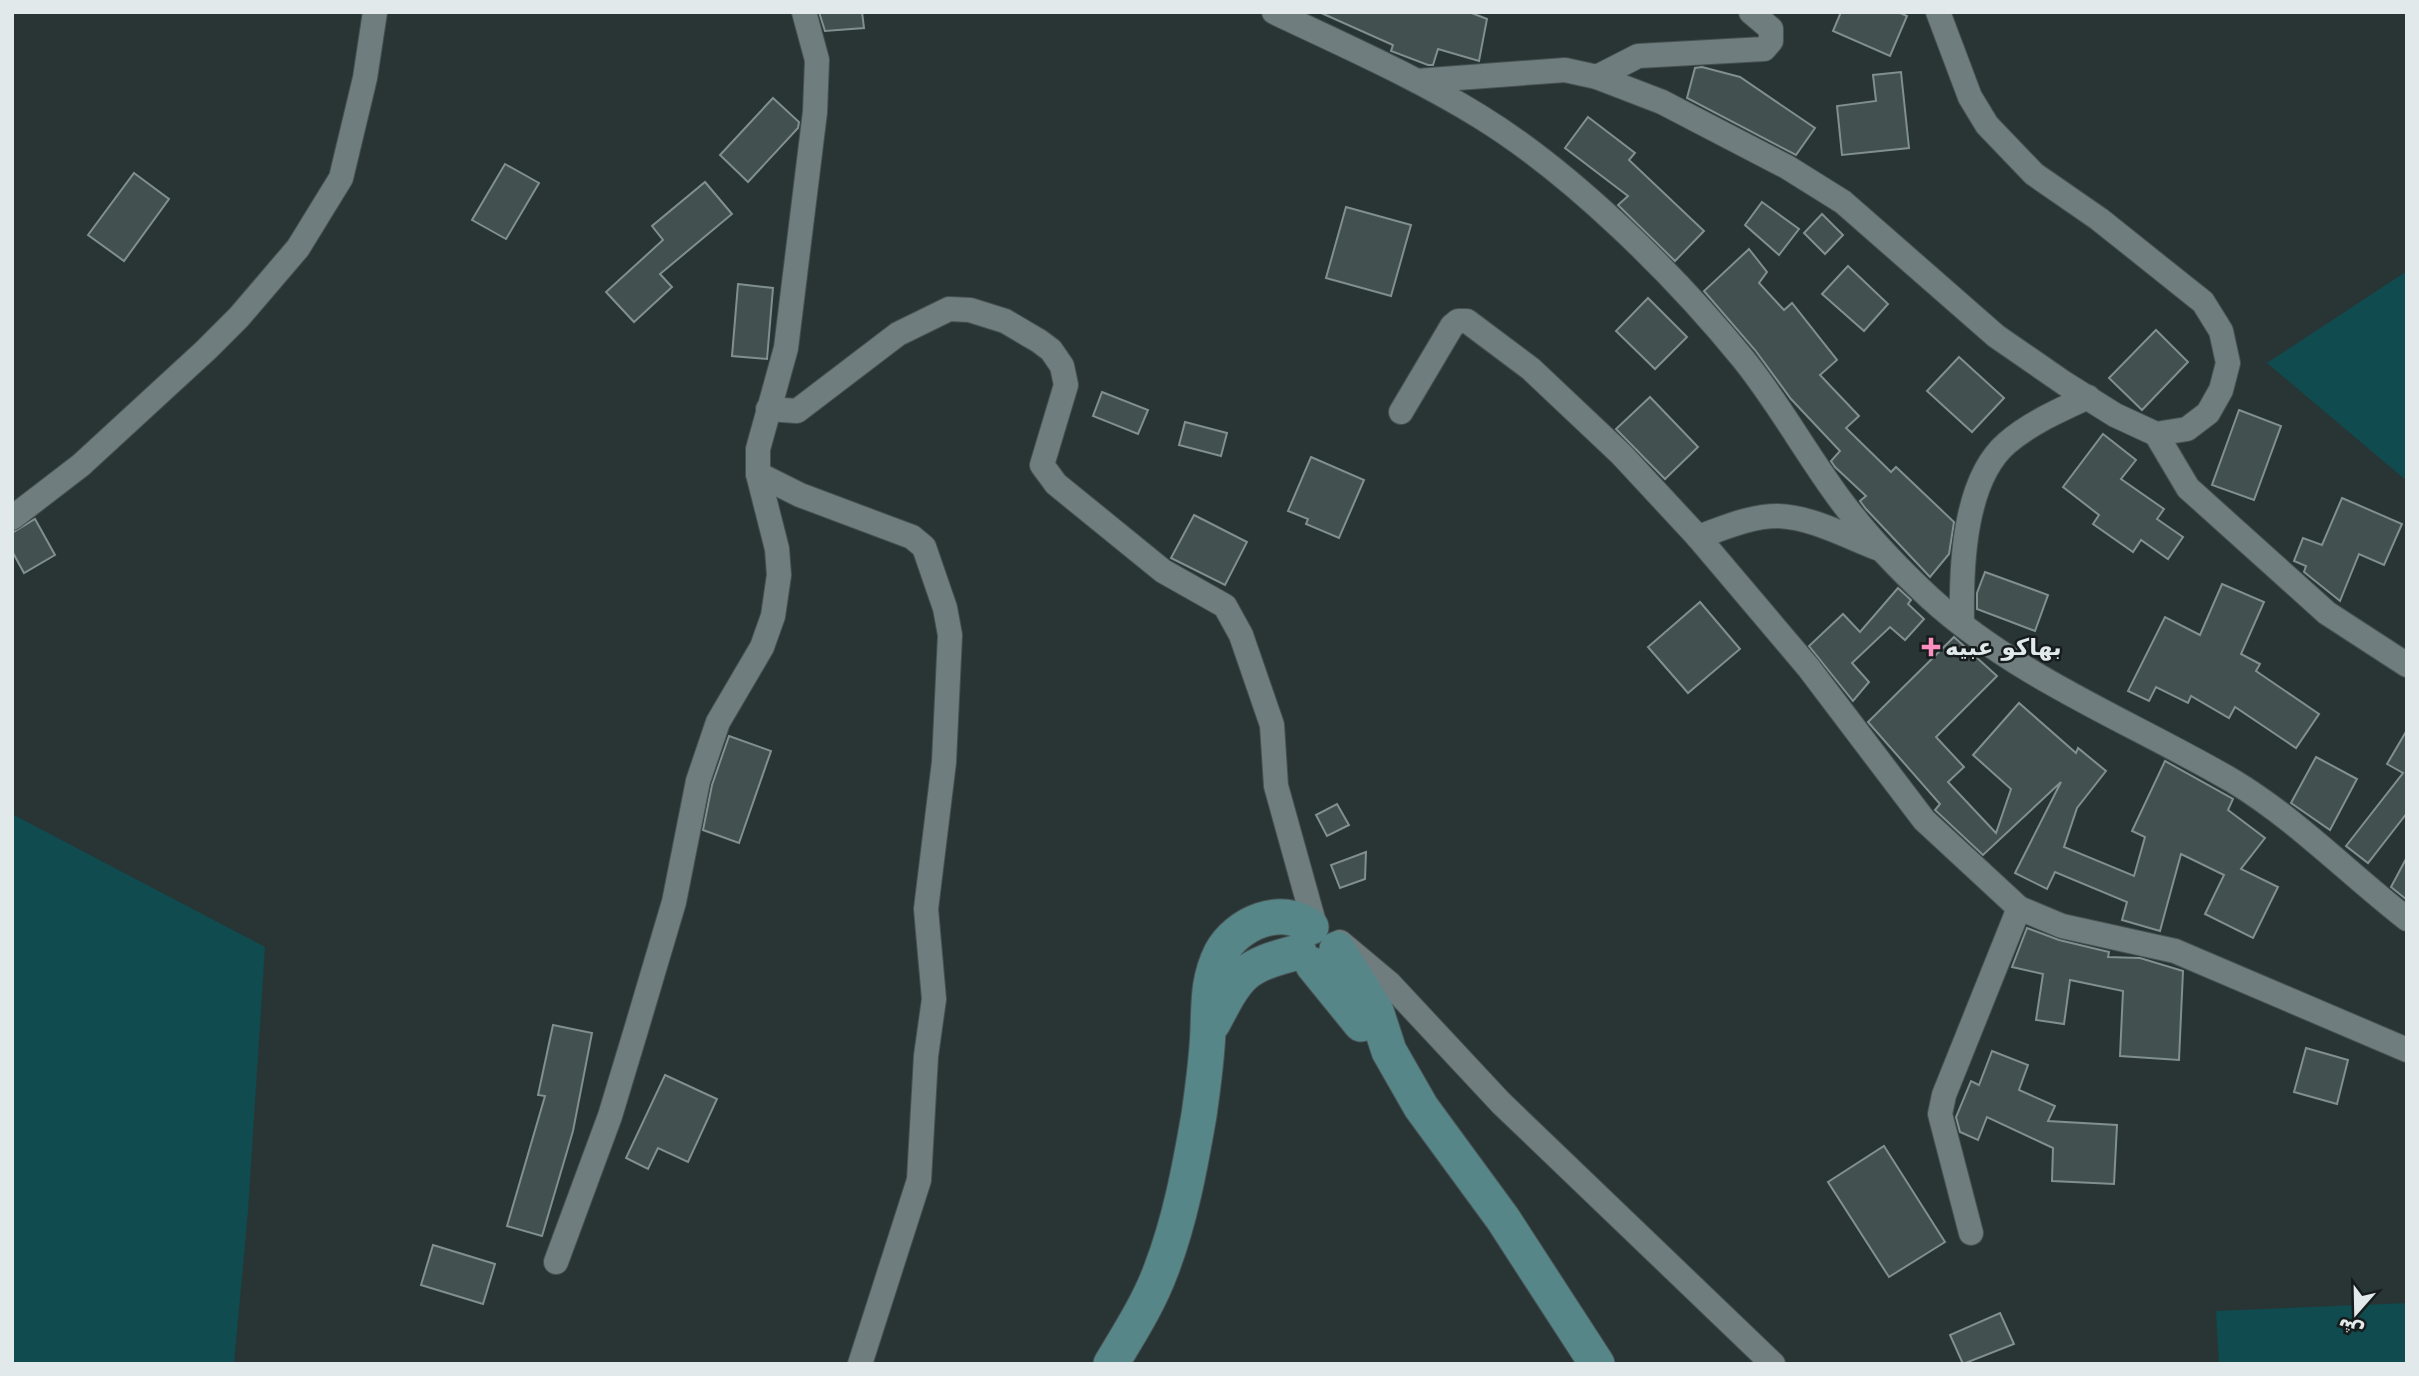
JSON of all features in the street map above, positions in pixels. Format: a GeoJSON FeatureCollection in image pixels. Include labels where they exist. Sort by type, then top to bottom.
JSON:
{"type":"FeatureCollection","features":[{"type":"Feature","properties":{"kind":"main road"},"geometry":{"type":"LineString","coordinates":[[1111,1364],[1161,1270],[1183,1196],[1199,1114],[1208,1032],[1232,985],[1245,972],[1262,961],[1318,943],[1376,1011],[1389,1051],[1421,1107],[1503,1219],[1597,1364]]}},
{"type":"Feature","properties":{"kind":"street"},"geometry":{"type":"LineString","coordinates":[[12,519],[81,465],[206,350],[239,317],[298,248],[341,178],[365,78],[375,12]]}},
{"type":"Feature","properties":{"kind":"street"},"geometry":{"type":"LineString","coordinates":[[556,1262],[610,1116],[674,902],[698,781],[718,722],[762,647],[773,616],[779,575],[777,549],[758,474],[758,449],[786,348],[815,112],[817,60],[804,12]]}},
{"type":"Feature","properties":{"kind":"street"},"geometry":{"type":"LineString","coordinates":[[1275,12],[1417,81],[1479,116],[1532,152],[1603,212],[1658,267],[1744,361],[1844,505],[1881,549],[1932,600],[2048,680],[2238,784],[2285,818],[2407,919]]}},
{"type":"Feature","properties":{"kind":"street"},"geometry":{"type":"LineString","coordinates":[[1597,77],[1638,56],[1764,49],[1771,41],[1771,29],[1751,12]]}},
{"type":"Feature","properties":{"kind":"street"},"geometry":{"type":"LineString","coordinates":[[1938,12],[1970,97],[1987,125],[2034,174],[2099,219],[2203,302],[2221,331],[2228,363],[2221,390],[2208,413],[2187,429],[2156,435]]}},
{"type":"Feature","properties":{"kind":"street"},"geometry":{"type":"LineString","coordinates":[[1417,81],[1565,70],[1597,77],[1673,108],[1787,167],[1843,202],[1996,336],[2088,397],[2156,435],[2173,467],[2197,496],[2327,613],[2407,665]]}},
{"type":"Feature","properties":{"kind":"street"},"geometry":{"type":"LineString","coordinates":[[768,409],[797,411],[898,334],[949,309],[970,310],[1005,321],[1051,350],[1062,366],[1066,385],[1042,465],[1056,484],[1163,571],[1225,606],[1241,635],[1272,725],[1276,786],[1318,943],[1390,985],[1501,1103],[1773,1364]]}},
{"type":"Feature","properties":{"kind":"street"},"geometry":{"type":"LineString","coordinates":[[1401,412],[1447,332],[1458,321],[1467,321],[1531,369],[1621,454],[1698,537],[1808,667],[1924,820],[2019,908],[2062,926],[2175,951],[2407,1050]]}},
{"type":"Feature","properties":{"kind":"street"},"geometry":{"type":"LineString","coordinates":[[1962,623],[1962,564],[1971,513],[1983,477],[2006,444],[2044,419],[2088,397]]}},
{"type":"Feature","properties":{"kind":"street"},"geometry":{"type":"LineString","coordinates":[[758,474],[800,495],[912,537],[924,547],[950,635],[944,762],[926,909],[934,999],[926,1056],[919,1180],[860,1364]]}},
{"type":"Feature","properties":{"kind":"street"},"geometry":{"type":"LineString","coordinates":[[1698,537],[1747,520],[1778,516],[1806,521],[1881,549]]}},
{"type":"Feature","properties":{"kind":"street"},"geometry":{"type":"LineString","coordinates":[[1971,1233],[1940,1114],[1944,1095],[2019,908]]}},
{"type":"Feature","properties":{"kind":"shaded area"},"geometry":{"type":"Polygon","coordinates":[[[2407,271],[2407,481],[2267,363],[2407,271]]]}},
{"type":"Feature","properties":{"kind":"shaded area"},"geometry":{"type":"Polygon","coordinates":[[[12,814],[265,947],[248,1211],[234,1364],[12,1364],[12,814]]]}},
{"type":"Feature","properties":{"kind":"shaded area"},"geometry":{"type":"Polygon","coordinates":[[[2407,1303],[2407,1364],[2219,1364],[2216,1311],[2407,1303]]]}},
{"type":"Feature","properties":{"kind":"building"},"geometry":{"type":"Polygon","coordinates":[[[819,12],[862,12],[864,28],[825,31],[819,12]]]}},
{"type":"Feature","properties":{"kind":"building"},"geometry":{"type":"Polygon","coordinates":[[[1319,12],[1469,12],[1487,19],[1479,61],[1438,49],[1433,65],[1428,65],[1391,51],[1393,45],[1319,12]]]}},
{"type":"Feature","properties":{"kind":"building"},"geometry":{"type":"Polygon","coordinates":[[[1841,12],[1898,12],[1907,16],[1890,56],[1833,31],[1841,12]]]}},
{"type":"Feature","properties":{"kind":"building"},"geometry":{"type":"Polygon","coordinates":[[[1702,67],[1740,77],[1815,128],[1796,155],[1687,98],[1695,68],[1702,67]]]}},
{"type":"Feature","properties":{"kind":"building"},"geometry":{"type":"Polygon","coordinates":[[[1901,72],[1909,148],[1842,155],[1837,106],[1876,101],[1873,75],[1901,72]]]}},
{"type":"Feature","properties":{"kind":"building"},"geometry":{"type":"Polygon","coordinates":[[[773,98],[799,122],[798,128],[748,182],[720,155],[773,98]]]}},
{"type":"Feature","properties":{"kind":"building"},"geometry":{"type":"Polygon","coordinates":[[[1588,117],[1635,153],[1629,160],[1704,231],[1675,261],[1618,205],[1628,196],[1565,148],[1588,117]]]}},
{"type":"Feature","properties":{"kind":"building"},"geometry":{"type":"Polygon","coordinates":[[[505,164],[539,183],[506,239],[472,220],[505,164]]]}},
{"type":"Feature","properties":{"kind":"building"},"geometry":{"type":"Polygon","coordinates":[[[134,173],[169,199],[124,261],[88,235],[134,173]]]}},
{"type":"Feature","properties":{"kind":"building"},"geometry":{"type":"Polygon","coordinates":[[[705,182],[732,214],[660,274],[672,287],[634,322],[606,292],[663,240],[652,226],[705,182]]]}},
{"type":"Feature","properties":{"kind":"building"},"geometry":{"type":"Polygon","coordinates":[[[1762,202],[1799,229],[1779,255],[1745,225],[1762,202]]]}},
{"type":"Feature","properties":{"kind":"building"},"geometry":{"type":"Polygon","coordinates":[[[1346,207],[1411,225],[1391,296],[1326,278],[1346,207]]]}},
{"type":"Feature","properties":{"kind":"building"},"geometry":{"type":"Polygon","coordinates":[[[1822,214],[1843,235],[1825,254],[1804,233],[1822,214]]]}},
{"type":"Feature","properties":{"kind":"building"},"geometry":{"type":"Polygon","coordinates":[[[1749,249],[1767,272],[1759,283],[1784,310],[1792,303],[1837,360],[1820,375],[1859,416],[1846,428],[1891,472],[1896,467],[1954,522],[1949,554],[1930,577],[1866,509],[1860,501],[1866,496],[1831,461],[1840,451],[1791,399],[1755,350],[1704,291],[1749,249]]]}},
{"type":"Feature","properties":{"kind":"building"},"geometry":{"type":"Polygon","coordinates":[[[1848,266],[1888,304],[1864,331],[1822,294],[1848,266]]]}},
{"type":"Feature","properties":{"kind":"building"},"geometry":{"type":"Polygon","coordinates":[[[738,284],[773,288],[767,359],[732,356],[738,284]]]}},
{"type":"Feature","properties":{"kind":"building"},"geometry":{"type":"Polygon","coordinates":[[[1648,298],[1687,337],[1655,369],[1616,331],[1648,298]]]}},
{"type":"Feature","properties":{"kind":"building"},"geometry":{"type":"Polygon","coordinates":[[[2156,330],[2188,362],[2142,410],[2109,378],[2156,330]]]}},
{"type":"Feature","properties":{"kind":"building"},"geometry":{"type":"Polygon","coordinates":[[[1959,357],[2004,398],[1972,432],[1927,391],[1959,357]]]}},
{"type":"Feature","properties":{"kind":"building"},"geometry":{"type":"Polygon","coordinates":[[[1102,392],[1148,410],[1138,434],[1093,416],[1102,392]]]}},
{"type":"Feature","properties":{"kind":"building"},"geometry":{"type":"Polygon","coordinates":[[[1650,397],[1698,447],[1665,479],[1616,429],[1650,397]]]}},
{"type":"Feature","properties":{"kind":"building"},"geometry":{"type":"Polygon","coordinates":[[[2239,410],[2281,426],[2254,500],[2212,485],[2239,410]]]}},
{"type":"Feature","properties":{"kind":"building"},"geometry":{"type":"Polygon","coordinates":[[[1185,422],[1227,433],[1221,456],[1179,445],[1185,422]]]}},
{"type":"Feature","properties":{"kind":"building"},"geometry":{"type":"Polygon","coordinates":[[[2103,434],[2136,460],[2121,479],[2164,509],[2157,519],[2183,537],[2168,559],[2141,540],[2133,552],[2093,524],[2099,515],[2063,487],[2103,434]]]}},
{"type":"Feature","properties":{"kind":"building"},"geometry":{"type":"Polygon","coordinates":[[[1311,457],[1364,480],[1339,538],[1306,524],[1308,519],[1288,511],[1311,457]]]}},
{"type":"Feature","properties":{"kind":"building"},"geometry":{"type":"Polygon","coordinates":[[[2342,498],[2402,524],[2384,565],[2359,554],[2340,601],[2304,572],[2306,566],[2294,561],[2303,538],[2322,545],[2342,498]]]}},
{"type":"Feature","properties":{"kind":"building"},"geometry":{"type":"Polygon","coordinates":[[[1194,515],[1247,542],[1225,585],[1171,558],[1194,515]]]}},
{"type":"Feature","properties":{"kind":"building"},"geometry":{"type":"Polygon","coordinates":[[[35,519],[55,555],[24,573],[12,551],[12,533],[35,519]]]}},
{"type":"Feature","properties":{"kind":"building"},"geometry":{"type":"Polygon","coordinates":[[[1985,572],[2048,595],[2035,631],[1977,609],[1977,593],[1985,572]]]}},
{"type":"Feature","properties":{"kind":"building"},"geometry":{"type":"Polygon","coordinates":[[[2222,584],[2264,602],[2241,654],[2260,664],[2256,671],[2319,714],[2296,748],[2235,707],[2229,718],[2191,696],[2188,703],[2156,687],[2149,701],[2128,691],[2165,617],[2200,635],[2222,584]]]}},
{"type":"Feature","properties":{"kind":"building"},"geometry":{"type":"Polygon","coordinates":[[[1898,588],[1911,600],[1908,604],[1924,619],[1905,640],[1890,627],[1852,663],[1869,682],[1853,701],[1809,646],[1843,614],[1860,632],[1898,588]]]}},
{"type":"Feature","properties":{"kind":"building"},"geometry":{"type":"Polygon","coordinates":[[[1700,602],[1740,649],[1688,693],[1648,647],[1700,602]]]}},
{"type":"Feature","properties":{"kind":"building"},"geometry":{"type":"Polygon","coordinates":[[[1954,637],[1997,676],[1936,737],[1964,767],[1948,782],[1996,833],[2011,789],[1973,755],[2019,703],[2076,753],[2078,748],[2106,771],[2077,808],[2064,847],[2134,876],[2145,837],[2132,831],[2165,761],[2233,799],[2228,810],[2265,838],[2241,869],[2278,887],[2253,938],[2205,914],[2224,875],[2181,854],[2160,931],[2122,920],[2127,902],[2055,872],[2047,889],[2015,873],[2061,782],[1983,855],[1935,810],[1940,804],[1868,722],[1954,637]]]}},
{"type":"Feature","properties":{"kind":"building"},"geometry":{"type":"Polygon","coordinates":[[[2407,730],[2407,813],[2368,863],[2346,846],[2403,773],[2387,764],[2407,730]]]}},
{"type":"Feature","properties":{"kind":"building"},"geometry":{"type":"Polygon","coordinates":[[[729,736],[771,751],[739,843],[703,830],[712,785],[729,736]]]}},
{"type":"Feature","properties":{"kind":"building"},"geometry":{"type":"Polygon","coordinates":[[[2316,757],[2357,779],[2330,830],[2291,803],[2316,757]]]}},
{"type":"Feature","properties":{"kind":"building"},"geometry":{"type":"Polygon","coordinates":[[[1337,804],[1349,825],[1327,836],[1316,815],[1337,804]]]}},
{"type":"Feature","properties":{"kind":"building"},"geometry":{"type":"Polygon","coordinates":[[[1366,852],[1365,879],[1340,888],[1331,865],[1366,852]]]}},
{"type":"Feature","properties":{"kind":"building"},"geometry":{"type":"Polygon","coordinates":[[[2407,857],[2407,900],[2391,887],[2407,857]]]}},
{"type":"Feature","properties":{"kind":"building"},"geometry":{"type":"Polygon","coordinates":[[[2027,928],[2059,940],[2109,952],[2108,957],[2140,958],[2183,971],[2179,1060],[2120,1056],[2123,991],[2070,980],[2064,1024],[2036,1020],[2043,974],[2012,967],[2027,928]]]}},
{"type":"Feature","properties":{"kind":"building"},"geometry":{"type":"Polygon","coordinates":[[[553,1025],[592,1033],[573,1131],[542,1236],[507,1226],[545,1096],[538,1095],[553,1025]]]}},
{"type":"Feature","properties":{"kind":"building"},"geometry":{"type":"Polygon","coordinates":[[[2306,1048],[2348,1060],[2337,1104],[2294,1092],[2306,1048]]]}},
{"type":"Feature","properties":{"kind":"building"},"geometry":{"type":"Polygon","coordinates":[[[1992,1051],[2028,1065],[2019,1090],[2055,1106],[2048,1121],[2117,1125],[2114,1184],[2052,1181],[2053,1148],[1987,1117],[1978,1140],[1960,1132],[1956,1117],[1971,1081],[1979,1085],[1992,1051]]]}},
{"type":"Feature","properties":{"kind":"building"},"geometry":{"type":"Polygon","coordinates":[[[665,1075],[717,1099],[688,1162],[658,1148],[648,1169],[626,1158],[665,1075]]]}},
{"type":"Feature","properties":{"kind":"building"},"geometry":{"type":"Polygon","coordinates":[[[1884,1146],[1945,1242],[1889,1277],[1828,1182],[1884,1146]]]}},
{"type":"Feature","properties":{"kind":"building"},"geometry":{"type":"Polygon","coordinates":[[[433,1245],[495,1264],[483,1304],[421,1285],[433,1245]]]}},
{"type":"Feature","properties":{"kind":"building"},"geometry":{"type":"Polygon","coordinates":[[[2000,1313],[2014,1344],[1963,1364],[1950,1335],[2000,1313]]]}},
{"type":"Feature","properties":{"kind":"place","name":"بهاكو عبيه"},"geometry":{"type":"Point","coordinates":[1931,647]}}]}
